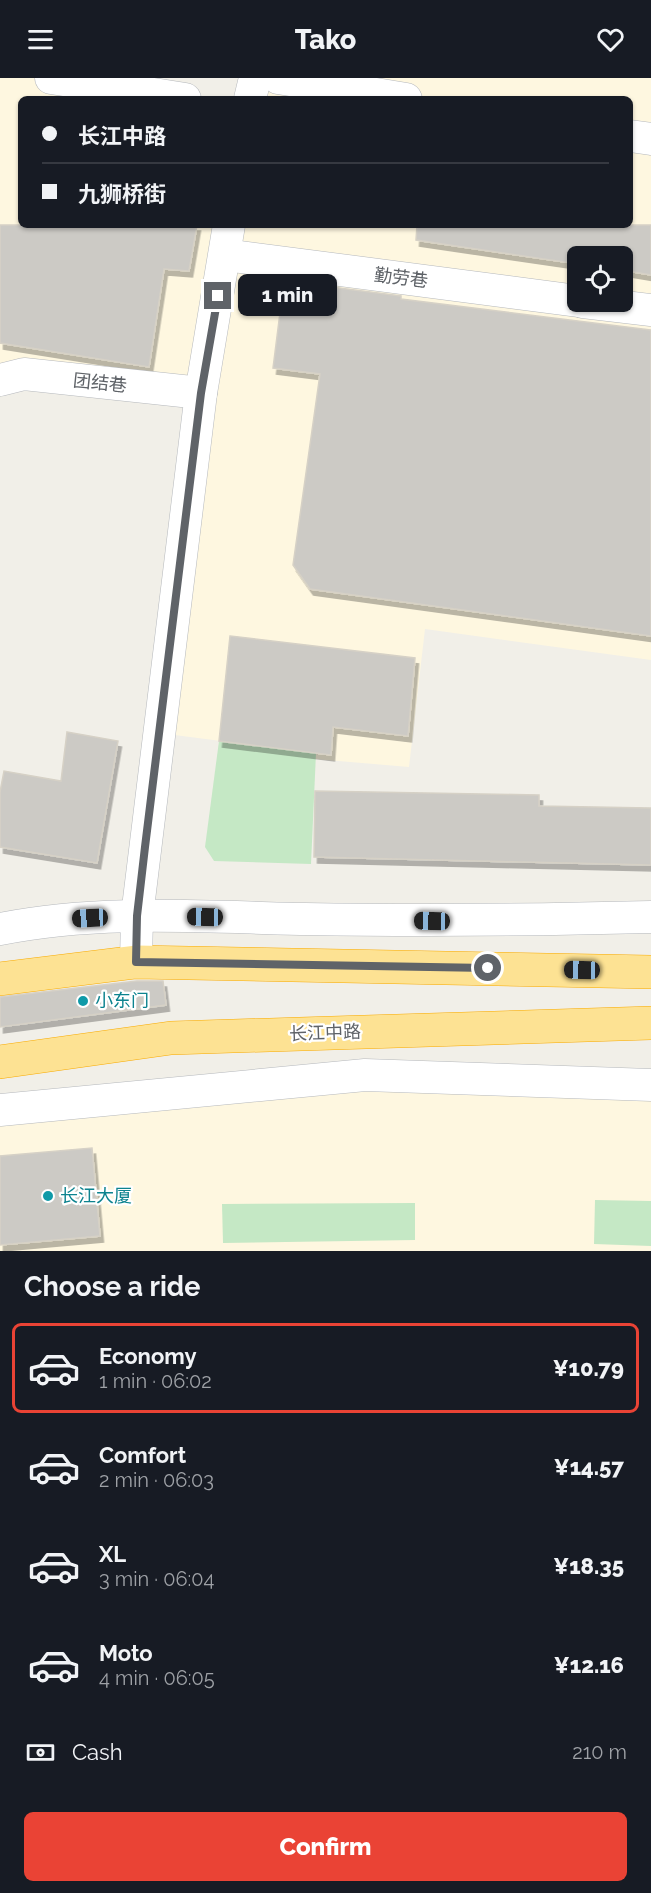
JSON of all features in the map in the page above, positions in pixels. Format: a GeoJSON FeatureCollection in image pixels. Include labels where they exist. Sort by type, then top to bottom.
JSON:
{"type":"FeatureCollection","features":[{"type":"Feature","properties":{"kind":"highway"},"geometry":{"type":"LineString","coordinates":[[0,980],[136,962],[644,970]]}},
{"type":"Feature","properties":{"kind":"highway","name":"长江中路"},"geometry":{"type":"LineString","coordinates":[[0,1062],[171,1038],[643,1025]]}},
{"type":"Feature","properties":{"kind":"street"},"geometry":{"type":"LineString","coordinates":[[51,78],[166,96]]}},
{"type":"Feature","properties":{"kind":"street"},"geometry":{"type":"LineString","coordinates":[[251,96],[255,78]]}},
{"type":"Feature","properties":{"kind":"street"},"geometry":{"type":"LineString","coordinates":[[278,78],[388,96]]}},
{"type":"Feature","properties":{"kind":"street"},"geometry":{"type":"LineString","coordinates":[[633,136],[651,139]]}},
{"type":"Feature","properties":{"kind":"street"},"geometry":{"type":"LineString","coordinates":[[136,962],[137,916],[201,393],[227,240]]}},
{"type":"Feature","properties":{"kind":"street","name":"勤劳巷"},"geometry":{"type":"LineString","coordinates":[[227,240],[567,299]]}},
{"type":"Feature","properties":{"kind":"street"},"geometry":{"type":"LineString","coordinates":[[633,308],[651,310]]}},
{"type":"Feature","properties":{"kind":"street","name":"团结巷"},"geometry":{"type":"LineString","coordinates":[[0,380],[24,374],[201,393]]}},
{"type":"Feature","properties":{"kind":"street"},"geometry":{"type":"LineString","coordinates":[[0,929],[44,920],[137,916],[454,921],[651,917]]}},
{"type":"Feature","properties":{"kind":"street"},"geometry":{"type":"LineString","coordinates":[[0,1110],[365,1075],[651,1085]]}},
{"type":"Feature","properties":{"kind":"shaded area"},"geometry":{"type":"Polygon","coordinates":[[[0,78],[51,78],[166,96],[18,96],[18,228],[633,228],[633,96],[251,96],[255,78],[651,78],[651,660],[425,629],[409,767],[315,759],[315,753],[159,733],[201,394],[0,380],[0,78]]]}},
{"type":"Feature","properties":{"kind":"shaded area"},"geometry":{"type":"Polygon","coordinates":[[[365,1075],[651,1085],[651,1251],[0,1251],[0,1110],[365,1075]]]}},
{"type":"Feature","properties":{"kind":"green space"},"geometry":{"type":"Polygon","coordinates":[[[219,741],[316,753],[311,864],[214,861],[205,847],[219,741]]]}},
{"type":"Feature","properties":{"kind":"green space"},"geometry":{"type":"Polygon","coordinates":[[[595,1200],[651,1201],[651,1246],[594,1244],[595,1200]]]}},
{"type":"Feature","properties":{"kind":"green space"},"geometry":{"type":"Polygon","coordinates":[[[415,1203],[415,1240],[223,1243],[222,1204],[415,1203]]]}},
{"type":"Feature","properties":{"kind":"building"},"geometry":{"type":"Polygon","coordinates":[[[0,225],[18,225],[18,228],[196,228],[189,271],[164,269],[149,367],[0,343],[0,225]]]}},
{"type":"Feature","properties":{"kind":"building"},"geometry":{"type":"Polygon","coordinates":[[[633,225],[651,225],[651,275],[633,272],[633,246],[567,246],[567,262],[416,240],[417,228],[633,228],[633,225]]]}},
{"type":"Feature","properties":{"kind":"building"},"geometry":{"type":"Polygon","coordinates":[[[284,281],[401,296],[401,299],[651,330],[651,636],[310,589],[293,565],[320,374],[273,368],[284,281]]]}},
{"type":"Feature","properties":{"kind":"building"},"geometry":{"type":"Polygon","coordinates":[[[230,636],[415,658],[408,736],[333,727],[331,755],[219,741],[230,636]]]}},
{"type":"Feature","properties":{"kind":"building"},"geometry":{"type":"Polygon","coordinates":[[[67,732],[118,741],[97,863],[0,847],[0,792],[4,771],[61,781],[67,732]]]}},
{"type":"Feature","properties":{"kind":"building"},"geometry":{"type":"Polygon","coordinates":[[[315,791],[539,795],[539,806],[651,808],[651,865],[314,857],[315,791]]]}},
{"type":"Feature","properties":{"kind":"building","name":"小东门"},"geometry":{"type":"Polygon","coordinates":[[[137,981],[163,981],[166,1005],[0,1027],[0,997],[137,981]]]}},
{"type":"Feature","properties":{"kind":"building","name":"长江大厦"},"geometry":{"type":"Polygon","coordinates":[[[92,1148],[100,1236],[0,1245],[0,1156],[92,1148]]]}},
{"type":"Feature","properties":{"kind":"place","name":"小东门"},"geometry":{"type":"Point","coordinates":[83,1001]}},
{"type":"Feature","properties":{"kind":"place","name":"长江大厦"},"geometry":{"type":"Point","coordinates":[48,1196]}},
{"type":"Feature","properties":{"kind":"route"},"geometry":{"type":"LineString","coordinates":[[218,296],[201,393],[145,847],[137,916],[136,962],[488,968]]}}]}
